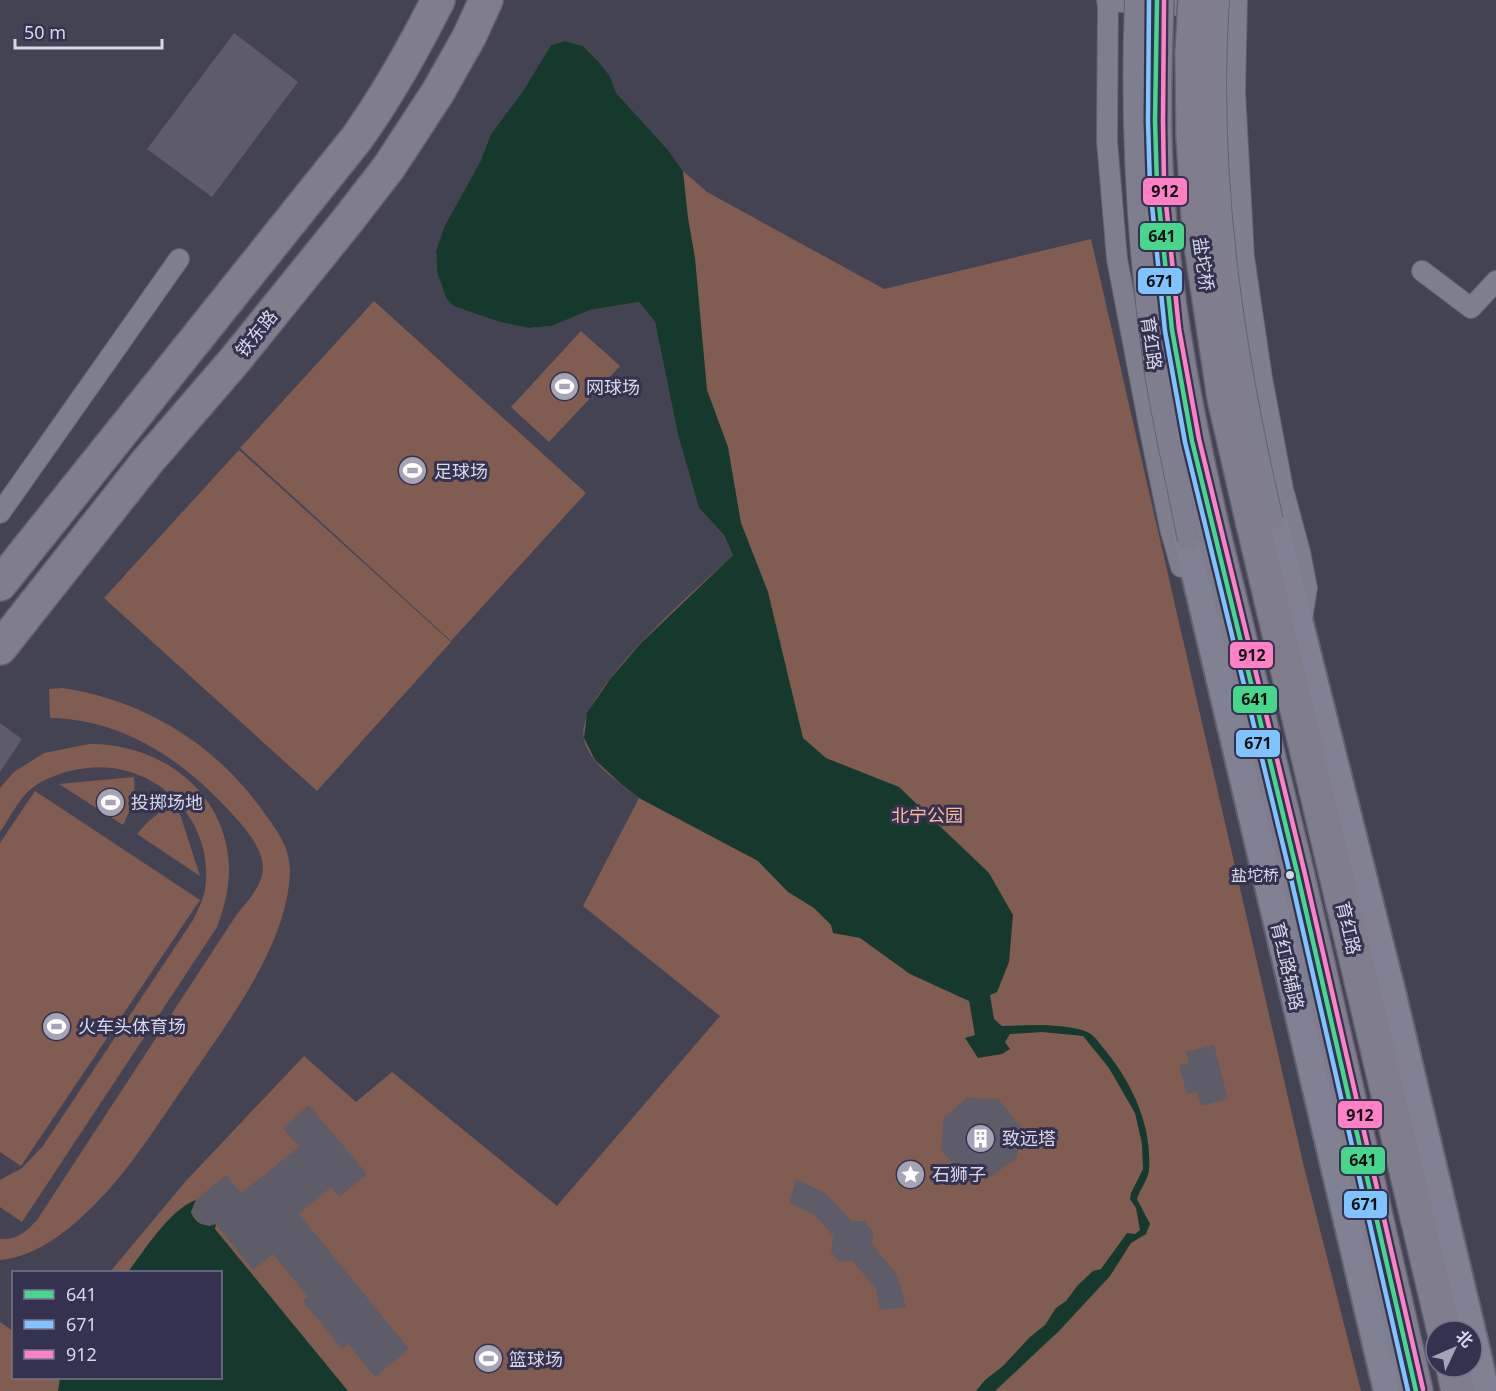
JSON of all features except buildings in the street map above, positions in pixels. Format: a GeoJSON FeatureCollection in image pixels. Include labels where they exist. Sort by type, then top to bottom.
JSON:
{"type":"FeatureCollection","features":[{"type":"Feature","properties":{"kind":"highway"},"geometry":{"type":"LineString","coordinates":[[0,584],[357,138],[383,101],[438,0]]}},
{"type":"Feature","properties":{"kind":"highway","name":"铁东路"},"geometry":{"type":"LineString","coordinates":[[0,648],[147,462],[235,360],[390,167],[438,92],[469,37],[486,0]]}},
{"type":"Feature","properties":{"kind":"highway"},"geometry":{"type":"LineString","coordinates":[[1157,0],[1155,121],[1162,247],[1176,352],[1192,441],[1201,537]]}},
{"type":"Feature","properties":{"kind":"highway","name":"盐坨桥"},"geometry":{"type":"LineString","coordinates":[[1195,0],[1192,52],[1193,136],[1199,232],[1224,398],[1263,522]]}},
{"type":"Feature","properties":{"kind":"highway","name":"育红路"},"geometry":{"type":"LineString","coordinates":[[1263,522],[1441,1319]]}},
{"type":"Feature","properties":{"kind":"highway","name":"育红路"},"geometry":{"type":"LineString","coordinates":[[1201,537],[1297,872],[1416,1391]]}},
{"type":"Feature","properties":{"kind":"main road"},"geometry":{"type":"LineString","coordinates":[[1263,522],[1300,628],[1392,996],[1468,1319]]}},
{"type":"Feature","properties":{"kind":"main road","name":"育红路辅路"},"geometry":{"type":"LineString","coordinates":[[1201,537],[1216,656],[1388,1391]]}},
{"type":"Feature","properties":{"kind":"street"},"geometry":{"type":"LineString","coordinates":[[1216,656],[1194,612],[1170,528],[1117,259],[1107,141],[1108,0],[1231,3],[1244,257],[1262,378],[1283,489],[1307,588],[1300,628]]}},
{"type":"Feature","properties":{"kind":"street","name":"育红路"},"geometry":{"type":"LineString","coordinates":[[1135,0],[1134,133],[1138,222],[1155,369],[1201,537]]}},
{"type":"Feature","properties":{"kind":"street","name":"育红路"},"geometry":{"type":"LineString","coordinates":[[1231,3],[1217,38],[1220,199],[1263,522]]}},
{"type":"Feature","properties":{"kind":"street"},"geometry":{"type":"LineString","coordinates":[[0,513],[180,259]]}},
{"type":"Feature","properties":{"kind":"street"},"geometry":{"type":"LineString","coordinates":[[1422,271],[1471,308],[1496,281]]}},
{"type":"Feature","properties":{"kind":"green space","name":"北宁公园"},"geometry":{"type":"Polygon","coordinates":[[[565,41],[583,46],[610,76],[616,94],[668,150],[683,171],[707,192],[884,289],[1091,239],[1304,1167],[1361,1391],[0,1391],[0,1322],[12,1330],[12,1379],[222,1379],[222,1271],[111,1271],[185,1182],[304,1056],[356,1102],[392,1072],[557,1206],[720,1016],[583,906],[639,798],[607,773],[592,757],[584,739],[586,719],[598,695],[642,641],[733,555],[724,535],[699,508],[678,435],[655,322],[639,302],[590,310],[552,326],[528,328],[500,322],[453,306],[446,298],[437,272],[436,251],[444,227],[480,162],[491,134],[523,91],[551,45],[565,41]]]}},
{"type":"Feature","properties":{"kind":"green space","name":"足球场"},"geometry":{"type":"Polygon","coordinates":[[[374,301],[586,493],[451,641],[240,448],[374,301]]]}},
{"type":"Feature","properties":{"kind":"green space","name":"网球场"},"geometry":{"type":"Polygon","coordinates":[[[581,331],[620,366],[549,442],[511,407],[581,331]]]}},
{"type":"Feature","properties":{"kind":"green space"},"geometry":{"type":"Polygon","coordinates":[[[239,450],[451,642],[317,791],[104,598],[239,450]]]}},
{"type":"Feature","properties":{"kind":"green space","name":"火车头体育场"},"geometry":{"type":"Polygon","coordinates":[[[63,688],[94,694],[151,715],[202,747],[225,767],[246,789],[279,834],[286,848],[290,871],[287,900],[266,957],[251,985],[217,1039],[138,1153],[100,1199],[68,1229],[36,1250],[0,1260],[0,1239],[21,1234],[37,1220],[237,914],[254,892],[263,867],[260,853],[253,839],[243,827],[196,778],[174,762],[129,735],[104,726],[77,720],[50,718],[49,689],[63,688]]]}},
{"type":"Feature","properties":{"kind":"green space","name":"火车头体育场"},"geometry":{"type":"Polygon","coordinates":[[[89,744],[115,746],[141,752],[185,777],[203,795],[217,817],[226,841],[228,884],[217,927],[22,1222],[0,1207],[0,1180],[22,1168],[43,1146],[193,920],[205,890],[206,865],[201,841],[191,819],[176,800],[158,785],[136,774],[112,768],[87,768],[52,777],[27,792],[0,832],[0,788],[14,772],[44,753],[89,744]]]}},
{"type":"Feature","properties":{"kind":"green space","name":"投掷场地"},"geometry":{"type":"Polygon","coordinates":[[[134,777],[132,802],[123,825],[59,784],[134,777]]]}},
{"type":"Feature","properties":{"kind":"green space","name":"火车头体育场"},"geometry":{"type":"Polygon","coordinates":[[[35,791],[200,900],[21,1166],[0,1152],[0,843],[35,791]]]}},
{"type":"Feature","properties":{"kind":"green space","name":"投掷场地"},"geometry":{"type":"Polygon","coordinates":[[[177,805],[200,876],[137,834],[155,816],[177,805]]]}},
{"type":"Feature","properties":{"kind":"shaded area"},"geometry":{"type":"Polygon","coordinates":[[[565,41],[583,46],[598,61],[610,76],[616,93],[668,150],[683,171],[695,258],[707,390],[728,447],[741,523],[768,592],[803,738],[826,758],[899,787],[989,873],[1013,915],[1009,962],[997,992],[990,995],[994,1019],[1002,1026],[1055,1026],[1075,1028],[1091,1034],[1124,1076],[1144,1121],[1149,1169],[1137,1199],[1150,1224],[1146,1234],[1131,1243],[1110,1276],[1059,1331],[995,1391],[976,1391],[1045,1325],[1056,1308],[1066,1301],[1078,1285],[1093,1271],[1101,1269],[1127,1233],[1135,1234],[1140,1230],[1136,1208],[1130,1199],[1143,1169],[1142,1144],[1135,1113],[1109,1068],[1083,1036],[1042,1032],[1010,1034],[1005,1042],[1010,1049],[1002,1054],[978,1058],[965,1038],[975,1035],[969,1001],[910,974],[860,938],[833,933],[831,925],[814,908],[788,892],[758,861],[639,798],[595,760],[584,738],[587,713],[610,679],[641,643],[733,555],[724,535],[699,508],[678,435],[655,322],[639,302],[590,310],[552,326],[528,328],[500,322],[453,306],[446,298],[437,272],[436,251],[444,227],[480,162],[491,134],[523,91],[551,45],[565,41]]]}},
{"type":"Feature","properties":{"kind":"shaded area"},"geometry":{"type":"Polygon","coordinates":[[[196,1200],[191,1212],[195,1219],[204,1225],[216,1224],[215,1229],[348,1391],[58,1391],[60,1379],[222,1379],[222,1271],[129,1271],[167,1221],[186,1205],[196,1200]]]}},
{"type":"Feature","properties":{"kind":"transit line","name":"671"},"geometry":{"type":"LineString","coordinates":[[1149,0],[1150,186],[1165,331],[1185,442],[1290,874],[1408,1391]]}},
{"type":"Feature","properties":{"kind":"transit line","name":"641"},"geometry":{"type":"LineString","coordinates":[[1157,0],[1155,121],[1157,185],[1172,330],[1192,441],[1297,872],[1416,1391]]}},
{"type":"Feature","properties":{"kind":"transit line","name":"912"},"geometry":{"type":"LineString","coordinates":[[1164,0],[1164,184],[1179,329],[1199,439],[1304,870],[1423,1389]]}},
{"type":"Feature","properties":{"kind":"place","name":"网球场"},"geometry":{"type":"Point","coordinates":[565,387]}},
{"type":"Feature","properties":{"kind":"place","name":"足球场"},"geometry":{"type":"Point","coordinates":[413,471]}},
{"type":"Feature","properties":{"kind":"place","name":"投掷场地"},"geometry":{"type":"Point","coordinates":[110,802]}},
{"type":"Feature","properties":{"kind":"place","name":"盐坨桥"},"geometry":{"type":"Point","coordinates":[1290,875]}},
{"type":"Feature","properties":{"kind":"place","name":"火车头体育场"},"geometry":{"type":"Point","coordinates":[57,1026]}},
{"type":"Feature","properties":{"kind":"place","name":"致远塔"},"geometry":{"type":"Point","coordinates":[981,1138]}},
{"type":"Feature","properties":{"kind":"place","name":"石狮子"},"geometry":{"type":"Point","coordinates":[911,1174]}},
{"type":"Feature","properties":{"kind":"place","name":"篮球场"},"geometry":{"type":"Point","coordinates":[488,1359]}}]}
